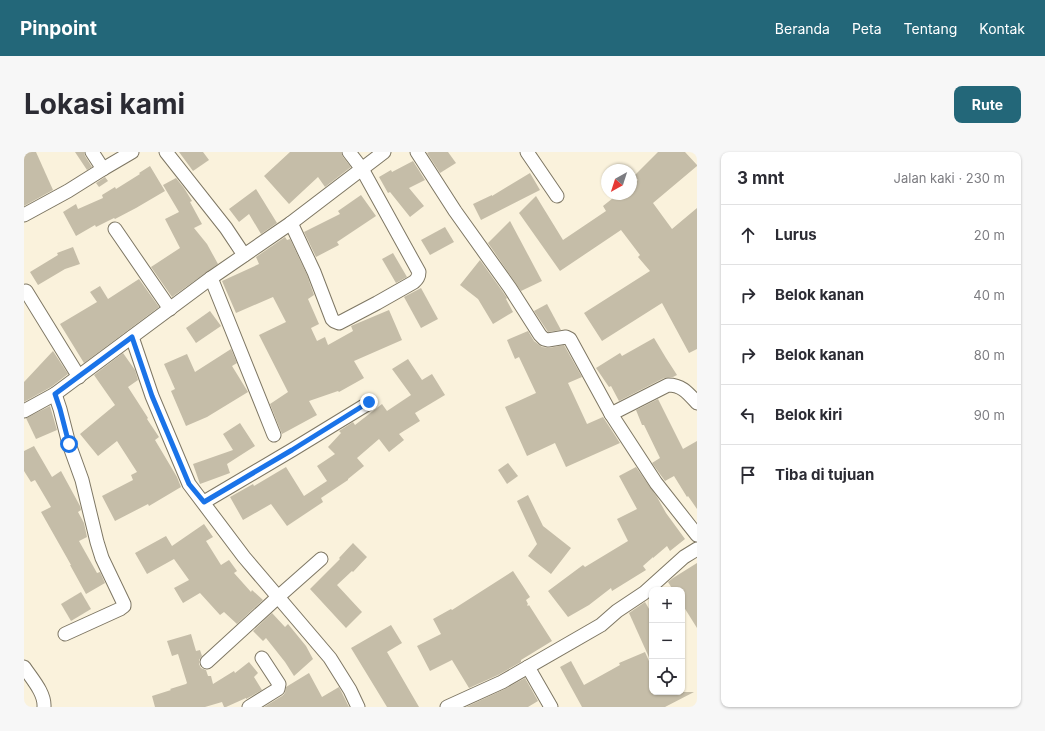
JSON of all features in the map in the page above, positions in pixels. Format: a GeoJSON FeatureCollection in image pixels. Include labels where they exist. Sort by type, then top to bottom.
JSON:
{"type":"FeatureCollection","features":[{"type":"Feature","properties":{"kind":"street"},"geometry":{"type":"LineString","coordinates":[[92,152],[103,169]]}},
{"type":"Feature","properties":{"kind":"street"},"geometry":{"type":"LineString","coordinates":[[24,216],[132,152]]}},
{"type":"Feature","properties":{"kind":"street"},"geometry":{"type":"LineString","coordinates":[[166,152],[226,228],[244,255]]}},
{"type":"Feature","properties":{"kind":"street"},"geometry":{"type":"LineString","coordinates":[[291,223],[314,272],[334,321],[339,323],[377,304],[414,282],[419,276],[362,169],[349,152]]}},
{"type":"Feature","properties":{"kind":"street"},"geometry":{"type":"LineString","coordinates":[[24,411],[55,394],[79,377],[211,278],[291,223],[384,152]]}},
{"type":"Feature","properties":{"kind":"street"},"geometry":{"type":"LineString","coordinates":[[417,152],[455,211],[525,311],[540,336],[548,340],[566,336],[570,339],[611,414],[656,483],[697,535]]}},
{"type":"Feature","properties":{"kind":"street"},"geometry":{"type":"LineString","coordinates":[[527,152],[557,196]]}},
{"type":"Feature","properties":{"kind":"street"},"geometry":{"type":"LineString","coordinates":[[115,229],[170,309]]}},
{"type":"Feature","properties":{"kind":"street"},"geometry":{"type":"LineString","coordinates":[[211,278],[274,436]]}},
{"type":"Feature","properties":{"kind":"street"},"geometry":{"type":"LineString","coordinates":[[26,291],[79,377]]}},
{"type":"Feature","properties":{"kind":"street"},"geometry":{"type":"LineString","coordinates":[[132,337],[152,396],[189,484],[244,557],[330,658],[350,690],[358,707]]}},
{"type":"Feature","properties":{"kind":"street"},"geometry":{"type":"LineString","coordinates":[[611,414],[668,385],[680,387],[697,403]]}},
{"type":"Feature","properties":{"kind":"street"},"geometry":{"type":"LineString","coordinates":[[55,394],[69,444],[82,480],[102,558],[124,604],[124,606],[120,609],[65,634]]}},
{"type":"Feature","properties":{"kind":"street"},"geometry":{"type":"LineString","coordinates":[[204,502],[369,402]]}},
{"type":"Feature","properties":{"kind":"street"},"geometry":{"type":"LineString","coordinates":[[447,707],[502,682],[601,625],[617,611],[644,593],[684,557],[697,549]]}},
{"type":"Feature","properties":{"kind":"street"},"geometry":{"type":"LineString","coordinates":[[207,662],[322,559]]}},
{"type":"Feature","properties":{"kind":"street"},"geometry":{"type":"LineString","coordinates":[[249,707],[279,687],[279,684],[262,658]]}},
{"type":"Feature","properties":{"kind":"street"},"geometry":{"type":"LineString","coordinates":[[24,667],[44,701],[44,707]]}},
{"type":"Feature","properties":{"kind":"street"},"geometry":{"type":"LineString","coordinates":[[528,667],[551,707]]}},
{"type":"Feature","properties":{"kind":"building"},"geometry":{"type":"Polygon","coordinates":[[[24,152],[36,152],[53,190],[24,206],[24,152]]]}},
{"type":"Feature","properties":{"kind":"building"},"geometry":{"type":"Polygon","coordinates":[[[75,152],[84,152],[92,167],[87,170],[75,152]]]}},
{"type":"Feature","properties":{"kind":"building"},"geometry":{"type":"Polygon","coordinates":[[[179,152],[203,152],[209,160],[193,171],[179,152]]]}},
{"type":"Feature","properties":{"kind":"building"},"geometry":{"type":"Polygon","coordinates":[[[290,152],[341,152],[351,167],[325,187],[318,177],[289,204],[264,176],[290,152]]]}},
{"type":"Feature","properties":{"kind":"building"},"geometry":{"type":"Polygon","coordinates":[[[448,152],[456,163],[440,173],[427,153],[448,152]]]}},
{"type":"Feature","properties":{"kind":"building"},"geometry":{"type":"Polygon","coordinates":[[[658,152],[685,152],[697,165],[653,203],[672,229],[697,208],[697,349],[689,353],[662,303],[602,341],[584,313],[650,271],[638,257],[640,255],[621,230],[560,271],[519,213],[536,196],[563,240],[606,211],[603,206],[610,200],[637,200],[637,173],[658,152]]]}},
{"type":"Feature","properties":{"kind":"building"},"geometry":{"type":"Polygon","coordinates":[[[413,161],[425,180],[409,188],[424,206],[410,217],[390,192],[388,193],[379,177],[391,170],[392,172],[413,161]]]}},
{"type":"Feature","properties":{"kind":"building"},"geometry":{"type":"Polygon","coordinates":[[[150,166],[165,191],[115,219],[114,218],[96,227],[95,225],[76,236],[63,212],[76,204],[78,209],[103,198],[102,195],[115,187],[116,189],[150,166]]]}},
{"type":"Feature","properties":{"kind":"building"},"geometry":{"type":"Polygon","coordinates":[[[530,173],[540,190],[481,220],[473,204],[492,196],[530,173]]]}},
{"type":"Feature","properties":{"kind":"building"},"geometry":{"type":"Polygon","coordinates":[[[105,177],[108,181],[99,187],[96,183],[105,177]]]}},
{"type":"Feature","properties":{"kind":"building"},"geometry":{"type":"Polygon","coordinates":[[[176,178],[192,201],[190,202],[202,224],[194,228],[207,244],[218,264],[172,297],[151,267],[180,248],[165,219],[179,212],[163,185],[176,178]]]}},
{"type":"Feature","properties":{"kind":"building"},"geometry":{"type":"Polygon","coordinates":[[[256,189],[277,223],[261,234],[249,214],[239,222],[229,209],[256,189]]]}},
{"type":"Feature","properties":{"kind":"building"},"geometry":{"type":"Polygon","coordinates":[[[361,195],[376,216],[337,242],[339,245],[316,257],[304,232],[340,214],[338,211],[361,195]]]}},
{"type":"Feature","properties":{"kind":"building"},"geometry":{"type":"Polygon","coordinates":[[[510,221],[542,281],[521,291],[488,243],[510,221]]]}},
{"type":"Feature","properties":{"kind":"building"},"geometry":{"type":"Polygon","coordinates":[[[445,227],[454,242],[430,255],[421,240],[445,227]]]}},
{"type":"Feature","properties":{"kind":"building"},"geometry":{"type":"Polygon","coordinates":[[[285,237],[287,240],[290,239],[307,275],[314,295],[308,299],[319,324],[311,328],[317,341],[325,337],[328,345],[353,331],[351,326],[389,310],[402,340],[354,361],[364,378],[339,392],[338,391],[309,401],[317,415],[282,434],[270,404],[288,392],[259,335],[286,322],[273,297],[236,313],[222,281],[259,264],[256,257],[285,237]]]}},
{"type":"Feature","properties":{"kind":"building"},"geometry":{"type":"Polygon","coordinates":[[[73,247],[80,264],[65,269],[38,285],[30,272],[58,255],[57,253],[73,247]]]}},
{"type":"Feature","properties":{"kind":"building"},"geometry":{"type":"Polygon","coordinates":[[[393,253],[407,277],[396,283],[382,259],[393,253]]]}},
{"type":"Feature","properties":{"kind":"building"},"geometry":{"type":"Polygon","coordinates":[[[480,260],[507,298],[506,299],[513,312],[493,324],[478,299],[460,285],[480,260]]]}},
{"type":"Feature","properties":{"kind":"building"},"geometry":{"type":"Polygon","coordinates":[[[139,279],[159,307],[84,363],[60,324],[97,302],[90,292],[100,286],[108,299],[139,279]]]}},
{"type":"Feature","properties":{"kind":"building"},"geometry":{"type":"Polygon","coordinates":[[[421,288],[438,319],[421,328],[404,297],[421,288]]]}},
{"type":"Feature","properties":{"kind":"building"},"geometry":{"type":"Polygon","coordinates":[[[547,304],[561,330],[548,332],[534,311],[547,304]]]}},
{"type":"Feature","properties":{"kind":"building"},"geometry":{"type":"Polygon","coordinates":[[[210,311],[221,326],[196,343],[186,328],[210,311]]]}},
{"type":"Feature","properties":{"kind":"building"},"geometry":{"type":"Polygon","coordinates":[[[528,331],[534,341],[542,347],[549,348],[564,345],[582,377],[568,383],[587,424],[603,417],[620,443],[566,467],[555,443],[527,456],[505,407],[536,393],[519,357],[515,359],[507,340],[528,331]]]}},
{"type":"Feature","properties":{"kind":"building"},"geometry":{"type":"Polygon","coordinates":[[[654,338],[677,375],[664,378],[619,401],[611,386],[609,387],[596,368],[620,353],[622,356],[654,338]]]}},
{"type":"Feature","properties":{"kind":"building"},"geometry":{"type":"Polygon","coordinates":[[[231,349],[237,363],[232,366],[248,392],[207,417],[186,426],[171,391],[175,389],[164,364],[187,354],[195,372],[231,349]]]}},
{"type":"Feature","properties":{"kind":"building"},"geometry":{"type":"Polygon","coordinates":[[[53,351],[68,374],[51,387],[24,402],[24,382],[53,351]]]}},
{"type":"Feature","properties":{"kind":"building"},"geometry":{"type":"Polygon","coordinates":[[[123,353],[135,370],[138,380],[128,387],[159,437],[155,440],[177,477],[181,487],[149,506],[148,504],[115,521],[102,496],[133,480],[131,475],[137,472],[117,441],[98,456],[80,434],[115,405],[94,375],[123,353]]]}},
{"type":"Feature","properties":{"kind":"building"},"geometry":{"type":"Polygon","coordinates":[[[408,359],[422,380],[432,374],[445,395],[415,413],[420,421],[399,434],[404,440],[389,452],[379,439],[357,458],[364,466],[348,480],[321,498],[323,502],[287,526],[271,504],[243,520],[230,497],[253,484],[254,486],[286,467],[304,496],[327,481],[317,466],[335,454],[328,447],[341,433],[339,431],[353,422],[355,425],[382,404],[387,411],[411,395],[392,369],[408,359]]]}},
{"type":"Feature","properties":{"kind":"building"},"geometry":{"type":"Polygon","coordinates":[[[658,399],[683,449],[697,441],[697,509],[688,496],[687,497],[674,476],[665,481],[652,463],[660,458],[644,425],[642,425],[636,410],[658,399]]]}},
{"type":"Feature","properties":{"kind":"building"},"geometry":{"type":"Polygon","coordinates":[[[50,406],[57,430],[36,439],[26,418],[50,406]]]}},
{"type":"Feature","properties":{"kind":"building"},"geometry":{"type":"Polygon","coordinates":[[[240,423],[255,446],[227,464],[230,473],[200,484],[193,464],[233,450],[223,434],[240,423]]]}},
{"type":"Feature","properties":{"kind":"building"},"geometry":{"type":"Polygon","coordinates":[[[34,446],[52,477],[61,471],[80,506],[81,510],[78,512],[84,523],[87,537],[79,541],[97,573],[100,572],[105,583],[86,594],[41,512],[51,507],[35,480],[31,482],[24,471],[24,451],[34,446]]]}},
{"type":"Feature","properties":{"kind":"building"},"geometry":{"type":"Polygon","coordinates":[[[508,463],[518,476],[507,484],[498,470],[508,463]]]}},
{"type":"Feature","properties":{"kind":"building"},"geometry":{"type":"Polygon","coordinates":[[[636,467],[685,539],[670,551],[667,546],[653,558],[652,557],[643,566],[646,570],[612,591],[611,588],[589,605],[568,617],[548,591],[583,565],[585,567],[628,541],[617,519],[637,509],[619,476],[636,467]]]}},
{"type":"Feature","properties":{"kind":"building"},"geometry":{"type":"Polygon","coordinates":[[[528,495],[543,526],[571,548],[551,574],[528,556],[537,544],[517,501],[528,495]]]}},
{"type":"Feature","properties":{"kind":"building"},"geometry":{"type":"Polygon","coordinates":[[[204,524],[213,537],[206,541],[221,565],[229,560],[237,571],[234,573],[251,592],[252,590],[263,600],[237,624],[224,612],[220,615],[200,593],[183,603],[174,588],[189,580],[174,559],[147,574],[135,553],[166,536],[172,546],[204,524]]]}},
{"type":"Feature","properties":{"kind":"building"},"geometry":{"type":"Polygon","coordinates":[[[353,543],[367,557],[353,572],[352,571],[337,585],[362,612],[346,628],[310,589],[340,559],[339,558],[353,543]]]}},
{"type":"Feature","properties":{"kind":"building"},"geometry":{"type":"Polygon","coordinates":[[[697,563],[697,628],[685,609],[685,587],[671,587],[668,582],[697,563]]]}},
{"type":"Feature","properties":{"kind":"building"},"geometry":{"type":"Polygon","coordinates":[[[513,571],[530,597],[526,600],[527,605],[529,605],[552,641],[521,660],[521,662],[498,675],[469,688],[452,660],[430,671],[417,646],[441,634],[433,619],[451,609],[452,610],[513,571]]]}},
{"type":"Feature","properties":{"kind":"building"},"geometry":{"type":"Polygon","coordinates":[[[81,592],[91,609],[71,621],[61,604],[81,592]]]}},
{"type":"Feature","properties":{"kind":"building"},"geometry":{"type":"Polygon","coordinates":[[[645,602],[649,609],[649,657],[629,613],[645,602]]]}},
{"type":"Feature","properties":{"kind":"building"},"geometry":{"type":"Polygon","coordinates":[[[272,613],[285,627],[288,624],[306,646],[313,659],[294,676],[266,638],[263,641],[253,631],[272,613]]]}},
{"type":"Feature","properties":{"kind":"building"},"geometry":{"type":"Polygon","coordinates":[[[391,625],[402,643],[387,652],[419,707],[387,707],[351,648],[391,625]]]}},
{"type":"Feature","properties":{"kind":"building"},"geometry":{"type":"Polygon","coordinates":[[[191,634],[196,651],[200,650],[202,656],[199,660],[199,664],[201,668],[206,670],[208,676],[211,676],[213,684],[234,671],[235,673],[249,662],[258,673],[254,677],[262,690],[246,699],[226,707],[224,707],[222,702],[205,707],[155,707],[152,696],[187,683],[178,654],[172,656],[167,641],[191,634]]]}},
{"type":"Feature","properties":{"kind":"building"},"geometry":{"type":"Polygon","coordinates":[[[645,652],[649,661],[649,695],[685,695],[685,692],[694,692],[665,707],[582,707],[560,667],[571,661],[584,685],[620,665],[619,663],[645,652]]]}},
{"type":"Feature","properties":{"kind":"building"},"geometry":{"type":"Polygon","coordinates":[[[309,673],[322,697],[339,687],[349,707],[264,707],[282,696],[285,693],[286,687],[309,673]]]}},
{"type":"Feature","properties":{"kind":"building"},"geometry":{"type":"Polygon","coordinates":[[[525,678],[538,701],[528,707],[466,707],[505,689],[525,678]]]}},
{"type":"Feature","properties":{"kind":"route"},"geometry":{"type":"LineString","coordinates":[[69,444],[55,394],[132,337],[152,396],[189,484],[204,502],[369,402]]}}]}
